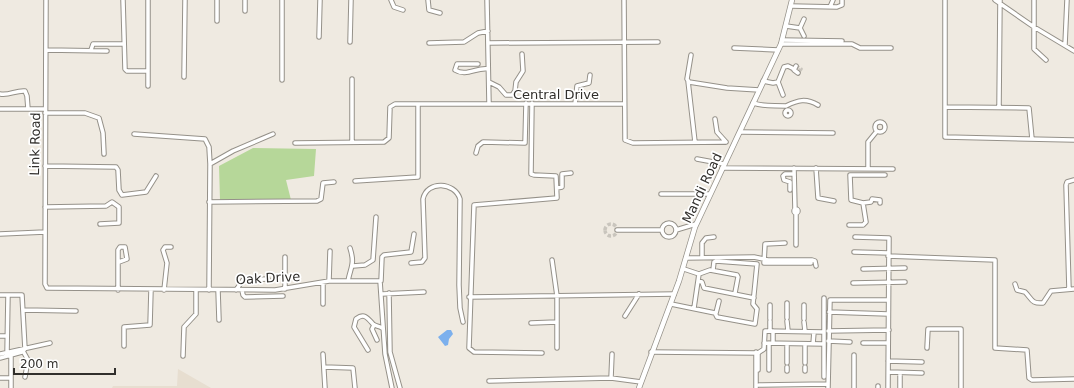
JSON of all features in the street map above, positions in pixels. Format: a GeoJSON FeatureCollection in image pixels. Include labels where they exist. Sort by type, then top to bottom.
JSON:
{"type":"FeatureCollection","features":[{"type":"Feature","properties":{"kind":"street","name":"Link Road"},"geometry":{"type":"LineString","coordinates":[[46,0],[44,166],[47,288]]}},
{"type":"Feature","properties":{"kind":"street"},"geometry":{"type":"LineString","coordinates":[[123,0],[126,71],[148,71]]}},
{"type":"Feature","properties":{"kind":"street"},"geometry":{"type":"LineString","coordinates":[[148,0],[148,86]]}},
{"type":"Feature","properties":{"kind":"street"},"geometry":{"type":"LineString","coordinates":[[184,77],[185,0]]}},
{"type":"Feature","properties":{"kind":"street"},"geometry":{"type":"LineString","coordinates":[[217,0],[217,21]]}},
{"type":"Feature","properties":{"kind":"street"},"geometry":{"type":"LineString","coordinates":[[245,0],[245,12]]}},
{"type":"Feature","properties":{"kind":"street"},"geometry":{"type":"LineString","coordinates":[[282,0],[282,80]]}},
{"type":"Feature","properties":{"kind":"street"},"geometry":{"type":"LineString","coordinates":[[319,37],[320,0]]}},
{"type":"Feature","properties":{"kind":"street"},"geometry":{"type":"LineString","coordinates":[[350,42],[351,0]]}},
{"type":"Feature","properties":{"kind":"street"},"geometry":{"type":"LineString","coordinates":[[391,0],[394,7],[403,10]]}},
{"type":"Feature","properties":{"kind":"street"},"geometry":{"type":"LineString","coordinates":[[428,0],[429,10],[440,14]]}},
{"type":"Feature","properties":{"kind":"street"},"geometry":{"type":"LineString","coordinates":[[487,0],[489,103]]}},
{"type":"Feature","properties":{"kind":"street"},"geometry":{"type":"LineString","coordinates":[[624,0],[624,136],[626,141],[633,143],[726,142],[717,133],[715,119]]}},
{"type":"Feature","properties":{"kind":"street","name":"Mandi Road"},"geometry":{"type":"LineString","coordinates":[[639,388],[651,352],[684,269],[696,224],[782,42],[792,0]]}},
{"type":"Feature","properties":{"kind":"street"},"geometry":{"type":"LineString","coordinates":[[830,7],[833,0]]}},
{"type":"Feature","properties":{"kind":"street"},"geometry":{"type":"LineString","coordinates":[[791,6],[840,6],[842,0]]}},
{"type":"Feature","properties":{"kind":"street"},"geometry":{"type":"LineString","coordinates":[[945,0],[946,138],[1074,140]]}},
{"type":"Feature","properties":{"kind":"street"},"geometry":{"type":"LineString","coordinates":[[995,0],[1000,1],[1034,27],[1074,51]]}},
{"type":"Feature","properties":{"kind":"street"},"geometry":{"type":"LineString","coordinates":[[1034,0],[1034,49],[1046,60]]}},
{"type":"Feature","properties":{"kind":"street"},"geometry":{"type":"LineString","coordinates":[[1065,45],[1067,0]]}},
{"type":"Feature","properties":{"kind":"street"},"geometry":{"type":"LineString","coordinates":[[999,107],[1000,1]]}},
{"type":"Feature","properties":{"kind":"street"},"geometry":{"type":"LineString","coordinates":[[800,28],[804,19]]}},
{"type":"Feature","properties":{"kind":"street"},"geometry":{"type":"LineString","coordinates":[[786,26],[800,28]]}},
{"type":"Feature","properties":{"kind":"street"},"geometry":{"type":"LineString","coordinates":[[800,28],[804,36]]}},
{"type":"Feature","properties":{"kind":"street"},"geometry":{"type":"LineString","coordinates":[[429,43],[464,42],[478,33],[488,31]]}},
{"type":"Feature","properties":{"kind":"street"},"geometry":{"type":"LineString","coordinates":[[782,42],[842,41]]}},
{"type":"Feature","properties":{"kind":"street"},"geometry":{"type":"LineString","coordinates":[[488,43],[658,42]]}},
{"type":"Feature","properties":{"kind":"street"},"geometry":{"type":"LineString","coordinates":[[782,42],[852,44],[860,48],[891,48]]}},
{"type":"Feature","properties":{"kind":"street"},"geometry":{"type":"LineString","coordinates":[[91,50],[93,44],[124,44]]}},
{"type":"Feature","properties":{"kind":"street"},"geometry":{"type":"LineString","coordinates":[[734,48],[778,50]]}},
{"type":"Feature","properties":{"kind":"street"},"geometry":{"type":"LineString","coordinates":[[46,50],[107,51]]}},
{"type":"Feature","properties":{"kind":"street"},"geometry":{"type":"LineString","coordinates":[[488,82],[500,87],[506,95],[512,95],[515,91],[516,82],[523,71],[522,54]]}},
{"type":"Feature","properties":{"kind":"street"},"geometry":{"type":"LineString","coordinates":[[691,55],[688,81],[695,142]]}},
{"type":"Feature","properties":{"kind":"street"},"geometry":{"type":"LineString","coordinates":[[478,64],[457,64],[456,70],[473,72],[483,68],[488,69]]}},
{"type":"Feature","properties":{"kind":"street"},"geometry":{"type":"LineString","coordinates":[[763,81],[773,84],[778,82],[781,78],[784,67],[788,66],[795,67],[795,72],[798,73]]}},
{"type":"Feature","properties":{"kind":"street"},"geometry":{"type":"LineString","coordinates":[[575,104],[577,86],[589,83],[590,75]]}},
{"type":"Feature","properties":{"kind":"street"},"geometry":{"type":"LineString","coordinates":[[294,143],[352,142],[352,79]]}},
{"type":"Feature","properties":{"kind":"street"},"geometry":{"type":"LineString","coordinates":[[688,81],[727,88],[759,90]]}},
{"type":"Feature","properties":{"kind":"street"},"geometry":{"type":"LineString","coordinates":[[778,82],[783,95]]}},
{"type":"Feature","properties":{"kind":"street"},"geometry":{"type":"LineString","coordinates":[[0,94],[10,95],[18,91],[24,91],[27,96],[28,109]]}},
{"type":"Feature","properties":{"kind":"street"},"geometry":{"type":"LineString","coordinates":[[753,103],[766,107],[776,105],[787,108],[794,101],[802,100],[818,105]]}},
{"type":"Feature","properties":{"kind":"street"},"geometry":{"type":"LineString","coordinates":[[476,153],[478,146],[483,142],[525,143],[526,103]]}},
{"type":"Feature","properties":{"kind":"street"},"geometry":{"type":"LineString","coordinates":[[532,103],[531,174],[556,176],[556,199],[474,205],[469,348],[472,351],[542,353]]}},
{"type":"Feature","properties":{"kind":"street","name":"Central Drive"},"geometry":{"type":"LineString","coordinates":[[352,142],[386,141],[389,138],[390,107],[395,104],[624,104]]}},
{"type":"Feature","properties":{"kind":"street"},"geometry":{"type":"LineString","coordinates":[[355,181],[418,177],[418,104]]}},
{"type":"Feature","properties":{"kind":"street"},"geometry":{"type":"LineString","coordinates":[[945,107],[999,107],[1030,109],[1032,139]]}},
{"type":"Feature","properties":{"kind":"street"},"geometry":{"type":"LineString","coordinates":[[0,109],[28,109],[85,113],[99,118],[103,133],[104,154]]}},
{"type":"Feature","properties":{"kind":"street"},"geometry":{"type":"LineString","coordinates":[[868,168],[868,142],[877,131]]}},
{"type":"Feature","properties":{"kind":"street"},"geometry":{"type":"LineString","coordinates":[[740,132],[833,133]]}},
{"type":"Feature","properties":{"kind":"street"},"geometry":{"type":"LineString","coordinates":[[134,134],[205,139],[209,146],[209,290]]}},
{"type":"Feature","properties":{"kind":"street"},"geometry":{"type":"LineString","coordinates":[[210,164],[233,151],[273,134]]}},
{"type":"Feature","properties":{"kind":"street"},"geometry":{"type":"LineString","coordinates":[[697,159],[723,166],[893,169]]}},
{"type":"Feature","properties":{"kind":"street"},"geometry":{"type":"LineString","coordinates":[[44,166],[116,167],[118,170],[119,192],[122,195],[146,192],[156,176]]}},
{"type":"Feature","properties":{"kind":"street"},"geometry":{"type":"LineString","coordinates":[[794,168],[796,245]]}},
{"type":"Feature","properties":{"kind":"street"},"geometry":{"type":"LineString","coordinates":[[816,168],[818,198],[834,201]]}},
{"type":"Feature","properties":{"kind":"street"},"geometry":{"type":"LineString","coordinates":[[876,168],[876,175]]}},
{"type":"Feature","properties":{"kind":"street"},"geometry":{"type":"LineString","coordinates":[[557,188],[562,187],[562,174],[571,173]]}},
{"type":"Feature","properties":{"kind":"street"},"geometry":{"type":"LineString","coordinates":[[790,190],[790,182],[784,180],[783,176],[785,174],[794,174]]}},
{"type":"Feature","properties":{"kind":"street"},"geometry":{"type":"LineString","coordinates":[[880,204],[880,200],[876,198],[872,199],[871,202],[851,200],[850,175],[885,175]]}},
{"type":"Feature","properties":{"kind":"street"},"geometry":{"type":"LineString","coordinates":[[1069,289],[1066,185],[1067,182],[1074,180]]}},
{"type":"Feature","properties":{"kind":"street"},"geometry":{"type":"LineString","coordinates":[[209,202],[320,201],[323,183],[334,182]]}},
{"type":"Feature","properties":{"kind":"street"},"geometry":{"type":"LineString","coordinates":[[411,263],[422,262],[425,258],[423,199],[426,192],[431,187],[437,186],[448,186],[453,188],[460,199],[459,285],[460,308],[463,322]]}},
{"type":"Feature","properties":{"kind":"street"},"geometry":{"type":"LineString","coordinates":[[661,194],[709,194]]}},
{"type":"Feature","properties":{"kind":"street"},"geometry":{"type":"LineString","coordinates":[[45,207],[106,206],[112,202],[119,207],[120,223],[100,224]]}},
{"type":"Feature","properties":{"kind":"street"},"geometry":{"type":"LineString","coordinates":[[849,225],[862,225],[866,223],[863,202]]}},
{"type":"Feature","properties":{"kind":"street"},"geometry":{"type":"LineString","coordinates":[[353,266],[365,265],[373,260],[376,217]]}},
{"type":"Feature","properties":{"kind":"street"},"geometry":{"type":"LineString","coordinates":[[662,230],[665,224],[669,223],[675,226],[676,230]]}},
{"type":"Feature","properties":{"kind":"street"},"geometry":{"type":"LineString","coordinates":[[662,230],[664,234],[670,237],[675,234],[676,230],[696,224]]}},
{"type":"Feature","properties":{"kind":"street"},"geometry":{"type":"LineString","coordinates":[[617,230],[662,230]]}},
{"type":"Feature","properties":{"kind":"street"},"geometry":{"type":"LineString","coordinates":[[0,234],[45,232]]}},
{"type":"Feature","properties":{"kind":"street"},"geometry":{"type":"LineString","coordinates":[[392,388],[385,354],[382,328],[382,257],[384,255],[412,252],[414,234]]}},
{"type":"Feature","properties":{"kind":"street"},"geometry":{"type":"LineString","coordinates":[[702,257],[702,243],[706,238],[714,237]]}},
{"type":"Feature","properties":{"kind":"street"},"geometry":{"type":"LineString","coordinates":[[855,237],[888,237],[888,388]]}},
{"type":"Feature","properties":{"kind":"street"},"geometry":{"type":"LineString","coordinates":[[785,242],[765,244],[763,258],[766,264],[811,263]]}},
{"type":"Feature","properties":{"kind":"street"},"geometry":{"type":"LineString","coordinates":[[164,290],[167,263],[163,250],[165,247],[171,247]]}},
{"type":"Feature","properties":{"kind":"street"},"geometry":{"type":"LineString","coordinates":[[348,281],[354,258],[350,248]]}},
{"type":"Feature","properties":{"kind":"street"},"geometry":{"type":"LineString","coordinates":[[329,281],[330,251]]}},
{"type":"Feature","properties":{"kind":"street"},"geometry":{"type":"LineString","coordinates":[[854,252],[995,260],[995,348],[1027,350],[1028,376],[1032,380],[1074,379]]}},
{"type":"Feature","properties":{"kind":"street"},"geometry":{"type":"LineString","coordinates":[[686,258],[754,256],[763,258],[812,260],[815,261],[816,266]]}},
{"type":"Feature","properties":{"kind":"street"},"geometry":{"type":"LineString","coordinates":[[285,257],[285,289]]}},
{"type":"Feature","properties":{"kind":"street"},"geometry":{"type":"LineString","coordinates":[[552,260],[556,296],[557,348]]}},
{"type":"Feature","properties":{"kind":"street"},"geometry":{"type":"LineString","coordinates":[[671,304],[716,313],[717,317],[754,324],[757,309],[753,305],[757,264],[716,261],[714,262],[712,270]]}},
{"type":"Feature","properties":{"kind":"street"},"geometry":{"type":"LineString","coordinates":[[118,290],[119,262]]}},
{"type":"Feature","properties":{"kind":"street"},"geometry":{"type":"LineString","coordinates":[[863,268],[905,268]]}},
{"type":"Feature","properties":{"kind":"street"},"geometry":{"type":"LineString","coordinates":[[684,269],[699,274],[706,270],[712,270],[738,275],[735,293]]}},
{"type":"Feature","properties":{"kind":"street"},"geometry":{"type":"LineString","coordinates":[[694,308],[699,274]]}},
{"type":"Feature","properties":{"kind":"street"},"geometry":{"type":"LineString","coordinates":[[236,290],[240,282],[244,280],[268,279]]}},
{"type":"Feature","properties":{"kind":"street","name":"Oak Drive"},"geometry":{"type":"LineString","coordinates":[[47,288],[118,290],[242,290],[285,289],[329,281],[381,281]]}},
{"type":"Feature","properties":{"kind":"street"},"geometry":{"type":"LineString","coordinates":[[698,281],[702,282],[704,288],[754,298]]}},
{"type":"Feature","properties":{"kind":"street"},"geometry":{"type":"LineString","coordinates":[[323,282],[323,304]]}},
{"type":"Feature","properties":{"kind":"street"},"geometry":{"type":"LineString","coordinates":[[853,282],[905,282]]}},
{"type":"Feature","properties":{"kind":"street"},"geometry":{"type":"LineString","coordinates":[[1015,284],[1018,290],[1025,292],[1032,302],[1035,303],[1042,303],[1051,291],[1074,289]]}},
{"type":"Feature","properties":{"kind":"street"},"geometry":{"type":"LineString","coordinates":[[124,346],[124,327],[150,325],[151,290]]}},
{"type":"Feature","properties":{"kind":"street"},"geometry":{"type":"LineString","coordinates":[[183,356],[184,327],[196,314],[196,290]]}},
{"type":"Feature","properties":{"kind":"street"},"geometry":{"type":"LineString","coordinates":[[218,290],[219,320]]}},
{"type":"Feature","properties":{"kind":"street"},"geometry":{"type":"LineString","coordinates":[[242,290],[245,297],[283,296]]}},
{"type":"Feature","properties":{"kind":"street"},"geometry":{"type":"LineString","coordinates":[[382,294],[424,292]]}},
{"type":"Feature","properties":{"kind":"street"},"geometry":{"type":"LineString","coordinates":[[389,294],[390,352],[400,388]]}},
{"type":"Feature","properties":{"kind":"street"},"geometry":{"type":"LineString","coordinates":[[625,316],[640,294]]}},
{"type":"Feature","properties":{"kind":"street"},"geometry":{"type":"LineString","coordinates":[[470,297],[674,294]]}},
{"type":"Feature","properties":{"kind":"street"},"geometry":{"type":"LineString","coordinates":[[0,295],[22,295],[24,310],[24,350],[28,360],[25,377]]}},
{"type":"Feature","properties":{"kind":"street"},"geometry":{"type":"LineString","coordinates":[[8,295],[7,336],[11,388]]}},
{"type":"Feature","properties":{"kind":"street"},"geometry":{"type":"LineString","coordinates":[[757,352],[758,387],[828,386],[828,341],[824,298]]}},
{"type":"Feature","properties":{"kind":"street"},"geometry":{"type":"LineString","coordinates":[[824,377],[824,344],[830,299],[888,300]]}},
{"type":"Feature","properties":{"kind":"street"},"geometry":{"type":"LineString","coordinates":[[716,313],[719,301]]}},
{"type":"Feature","properties":{"kind":"street"},"geometry":{"type":"LineString","coordinates":[[787,303],[788,331]]}},
{"type":"Feature","properties":{"kind":"street"},"geometry":{"type":"LineString","coordinates":[[769,370],[772,331],[770,305]]}},
{"type":"Feature","properties":{"kind":"street"},"geometry":{"type":"LineString","coordinates":[[804,305],[805,331]]}},
{"type":"Feature","properties":{"kind":"street"},"geometry":{"type":"LineString","coordinates":[[24,310],[76,311]]}},
{"type":"Feature","properties":{"kind":"street"},"geometry":{"type":"LineString","coordinates":[[829,312],[888,314]]}},
{"type":"Feature","properties":{"kind":"street"},"geometry":{"type":"LineString","coordinates":[[368,350],[355,330],[354,324],[356,319],[363,316],[368,318],[374,325],[382,328]]}},
{"type":"Feature","properties":{"kind":"street"},"geometry":{"type":"LineString","coordinates":[[531,323],[556,322]]}},
{"type":"Feature","properties":{"kind":"street"},"geometry":{"type":"LineString","coordinates":[[374,325],[372,329],[377,340]]}},
{"type":"Feature","properties":{"kind":"street"},"geometry":{"type":"LineString","coordinates":[[926,348],[928,329],[961,329],[961,388]]}},
{"type":"Feature","properties":{"kind":"street"},"geometry":{"type":"LineString","coordinates":[[651,352],[757,352],[763,350],[764,332],[772,331],[814,332],[889,330]]}},
{"type":"Feature","properties":{"kind":"street"},"geometry":{"type":"LineString","coordinates":[[813,344],[814,332]]}},
{"type":"Feature","properties":{"kind":"street"},"geometry":{"type":"LineString","coordinates":[[0,336],[7,336]]}},
{"type":"Feature","properties":{"kind":"street"},"geometry":{"type":"LineString","coordinates":[[828,341],[850,342]]}},
{"type":"Feature","properties":{"kind":"street"},"geometry":{"type":"LineString","coordinates":[[0,354],[24,350],[50,343]]}},
{"type":"Feature","properties":{"kind":"street"},"geometry":{"type":"LineString","coordinates":[[764,343],[824,344]]}},
{"type":"Feature","properties":{"kind":"street"},"geometry":{"type":"LineString","coordinates":[[863,343],[888,343]]}},
{"type":"Feature","properties":{"kind":"street"},"geometry":{"type":"LineString","coordinates":[[787,344],[787,367]]}},
{"type":"Feature","properties":{"kind":"street"},"geometry":{"type":"LineString","coordinates":[[805,344],[805,367]]}},
{"type":"Feature","properties":{"kind":"street"},"geometry":{"type":"LineString","coordinates":[[0,358],[9,353]]}},
{"type":"Feature","properties":{"kind":"street"},"geometry":{"type":"LineString","coordinates":[[323,354],[325,388]]}},
{"type":"Feature","properties":{"kind":"street"},"geometry":{"type":"LineString","coordinates":[[611,378],[612,354]]}},
{"type":"Feature","properties":{"kind":"street"},"geometry":{"type":"LineString","coordinates":[[854,355],[854,388]]}},
{"type":"Feature","properties":{"kind":"street"},"geometry":{"type":"LineString","coordinates":[[888,362],[922,362]]}},
{"type":"Feature","properties":{"kind":"street"},"geometry":{"type":"LineString","coordinates":[[324,367],[353,368],[355,388]]}},
{"type":"Feature","properties":{"kind":"street"},"geometry":{"type":"LineString","coordinates":[[888,372],[922,373]]}},
{"type":"Feature","properties":{"kind":"street"},"geometry":{"type":"LineString","coordinates":[[900,373],[900,388]]}},
{"type":"Feature","properties":{"kind":"street"},"geometry":{"type":"LineString","coordinates":[[0,378],[11,378]]}},
{"type":"Feature","properties":{"kind":"street"},"geometry":{"type":"LineString","coordinates":[[489,381],[611,378],[641,382]]}},
{"type":"Feature","properties":{"kind":"shaded area"},"geometry":{"type":"Polygon","coordinates":[[[178,369],[211,388],[112,388],[113,386],[177,386],[178,369]]]}},
{"type":"Feature","properties":{"kind":"green space"},"geometry":{"type":"Polygon","coordinates":[[[253,148],[316,149],[314,176],[286,180],[291,200],[220,200],[219,166],[253,148]]]}},
{"type":"Feature","properties":{"kind":"water"},"geometry":{"type":"Polygon","coordinates":[[[447,330],[451,330],[453,334],[449,339],[448,345],[445,346],[438,337],[447,330]]]}},
{"type":"Feature","properties":{"kind":"tunnel"},"geometry":{"type":"LineString","coordinates":[[796,66],[801,69],[798,73]]}},
{"type":"Feature","properties":{"kind":"tunnel"},"geometry":{"type":"LineString","coordinates":[[611,224],[615,226],[617,230],[615,234],[611,236],[607,234],[605,230],[607,226],[611,224]]}}]}
